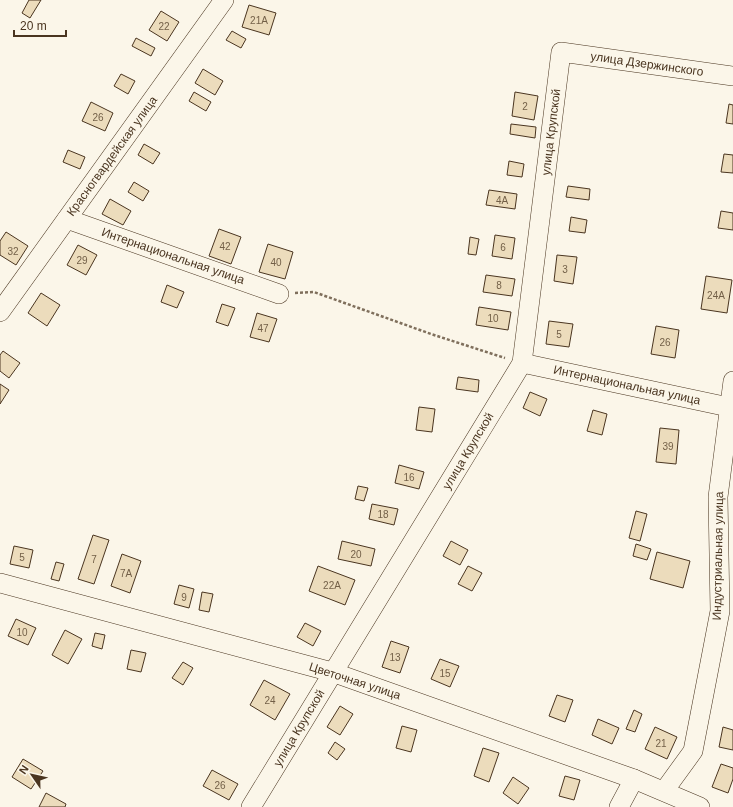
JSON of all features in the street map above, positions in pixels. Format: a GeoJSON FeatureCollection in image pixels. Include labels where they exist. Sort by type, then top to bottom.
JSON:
{"type":"FeatureCollection","features":[{"type":"Feature","properties":{"kind":"street","name":"Красногвардейская улица"},"geometry":{"type":"LineString","coordinates":[[0,312],[224,0]]}},
{"type":"Feature","properties":{"kind":"street","name":"улица Дзержинского"},"geometry":{"type":"LineString","coordinates":[[562,52],[733,76]]}},
{"type":"Feature","properties":{"kind":"street","name":"улица Крупской"},"geometry":{"type":"LineString","coordinates":[[251,807],[522,363],[562,52]]}},
{"type":"Feature","properties":{"kind":"street","name":"Интернациональная улица"},"geometry":{"type":"LineString","coordinates":[[67,219],[279,294]]}},
{"type":"Feature","properties":{"kind":"street","name":"Интернациональная улица"},"geometry":{"type":"LineString","coordinates":[[522,363],[731,407]]}},
{"type":"Feature","properties":{"kind":"street","name":"Индустриальная улица"},"geometry":{"type":"LineString","coordinates":[[664,791],[693,751],[726,613],[718,497],[731,407],[733,381]]}},
{"type":"Feature","properties":{"kind":"street","name":"Цветочная улица"},"geometry":{"type":"LineString","coordinates":[[0,583],[332,672],[634,779],[700,807]]}},
{"type":"Feature","properties":{"kind":"street"},"geometry":{"type":"LineString","coordinates":[[618,807],[634,779]]}},
{"type":"Feature","properties":{"kind":"path"},"geometry":{"type":"LineString","coordinates":[[279,294],[314,292],[431,334],[522,363]]}},
{"type":"Feature","properties":{"kind":"building"},"geometry":{"type":"Polygon","coordinates":[[[29,0],[41,0],[30,18],[22,13],[29,0]]]}},
{"type":"Feature","properties":{"kind":"building"},"geometry":{"type":"Polygon","coordinates":[[[249,5],[276,13],[269,35],[242,27],[249,5]]]}},
{"type":"Feature","properties":{"kind":"building"},"geometry":{"type":"Polygon","coordinates":[[[161,11],[179,22],[167,41],[149,30],[161,11]]]}},
{"type":"Feature","properties":{"kind":"building"},"geometry":{"type":"Polygon","coordinates":[[[232,31],[246,39],[241,48],[226,40],[232,31]]]}},
{"type":"Feature","properties":{"kind":"building"},"geometry":{"type":"Polygon","coordinates":[[[136,38],[155,48],[151,56],[132,46],[136,38]]]}},
{"type":"Feature","properties":{"kind":"building"},"geometry":{"type":"Polygon","coordinates":[[[203,69],[223,81],[215,95],[195,83],[203,69]]]}},
{"type":"Feature","properties":{"kind":"building"},"geometry":{"type":"Polygon","coordinates":[[[121,74],[135,81],[128,94],[114,86],[121,74]]]}},
{"type":"Feature","properties":{"kind":"building"},"geometry":{"type":"Polygon","coordinates":[[[194,92],[211,102],[206,111],[189,101],[194,92]]]}},
{"type":"Feature","properties":{"kind":"building"},"geometry":{"type":"Polygon","coordinates":[[[515,92],[538,96],[534,120],[512,116],[515,92]]]}},
{"type":"Feature","properties":{"kind":"building"},"geometry":{"type":"Polygon","coordinates":[[[91,102],[113,113],[105,131],[82,121],[91,102]]]}},
{"type":"Feature","properties":{"kind":"building"},"geometry":{"type":"Polygon","coordinates":[[[729,104],[733,105],[733,124],[726,123],[729,104]]]}},
{"type":"Feature","properties":{"kind":"building"},"geometry":{"type":"Polygon","coordinates":[[[511,124],[536,127],[535,138],[510,134],[511,124]]]}},
{"type":"Feature","properties":{"kind":"building"},"geometry":{"type":"Polygon","coordinates":[[[144,144],[160,153],[153,164],[138,155],[144,144]]]}},
{"type":"Feature","properties":{"kind":"building"},"geometry":{"type":"Polygon","coordinates":[[[68,150],[85,157],[80,169],[63,162],[68,150]]]}},
{"type":"Feature","properties":{"kind":"building"},"geometry":{"type":"Polygon","coordinates":[[[724,154],[733,155],[733,173],[721,172],[724,154]]]}},
{"type":"Feature","properties":{"kind":"building"},"geometry":{"type":"Polygon","coordinates":[[[509,161],[524,164],[522,177],[507,175],[509,161]]]}},
{"type":"Feature","properties":{"kind":"building"},"geometry":{"type":"Polygon","coordinates":[[[134,182],[149,191],[143,201],[128,192],[134,182]]]}},
{"type":"Feature","properties":{"kind":"building"},"geometry":{"type":"Polygon","coordinates":[[[568,186],[590,189],[589,200],[566,197],[568,186]]]}},
{"type":"Feature","properties":{"kind":"building"},"geometry":{"type":"Polygon","coordinates":[[[489,190],[517,194],[515,209],[486,205],[489,190]]]}},
{"type":"Feature","properties":{"kind":"building"},"geometry":{"type":"Polygon","coordinates":[[[110,199],[131,211],[123,225],[102,214],[110,199]]]}},
{"type":"Feature","properties":{"kind":"building"},"geometry":{"type":"Polygon","coordinates":[[[721,211],[733,213],[733,230],[718,228],[721,211]]]}},
{"type":"Feature","properties":{"kind":"building"},"geometry":{"type":"Polygon","coordinates":[[[571,217],[587,220],[585,233],[569,231],[571,217]]]}},
{"type":"Feature","properties":{"kind":"building"},"geometry":{"type":"Polygon","coordinates":[[[219,229],[241,237],[231,264],[209,256],[219,229]]]}},
{"type":"Feature","properties":{"kind":"building"},"geometry":{"type":"Polygon","coordinates":[[[6,232],[28,246],[16,265],[0,255],[0,241],[6,232]]]}},
{"type":"Feature","properties":{"kind":"building"},"geometry":{"type":"Polygon","coordinates":[[[495,235],[515,238],[512,259],[492,256],[495,235]]]}},
{"type":"Feature","properties":{"kind":"building"},"geometry":{"type":"Polygon","coordinates":[[[470,237],[479,239],[476,255],[468,254],[470,237]]]}},
{"type":"Feature","properties":{"kind":"building"},"geometry":{"type":"Polygon","coordinates":[[[268,244],[293,252],[285,279],[259,272],[268,244]]]}},
{"type":"Feature","properties":{"kind":"building"},"geometry":{"type":"Polygon","coordinates":[[[78,245],[97,255],[86,275],[67,265],[78,245]]]}},
{"type":"Feature","properties":{"kind":"building"},"geometry":{"type":"Polygon","coordinates":[[[557,255],[577,257],[573,284],[554,281],[557,255]]]}},
{"type":"Feature","properties":{"kind":"building"},"geometry":{"type":"Polygon","coordinates":[[[486,275],[515,279],[512,296],[483,292],[486,275]]]}},
{"type":"Feature","properties":{"kind":"building"},"geometry":{"type":"Polygon","coordinates":[[[706,276],[732,280],[727,313],[701,309],[706,276]]]}},
{"type":"Feature","properties":{"kind":"building"},"geometry":{"type":"Polygon","coordinates":[[[167,285],[184,292],[177,308],[161,302],[167,285]]]}},
{"type":"Feature","properties":{"kind":"building"},"geometry":{"type":"Polygon","coordinates":[[[41,293],[60,305],[47,326],[28,313],[41,293]]]}},
{"type":"Feature","properties":{"kind":"building"},"geometry":{"type":"Polygon","coordinates":[[[222,304],[235,308],[228,326],[216,322],[222,304]]]}},
{"type":"Feature","properties":{"kind":"building"},"geometry":{"type":"Polygon","coordinates":[[[479,307],[511,312],[508,330],[476,325],[479,307]]]}},
{"type":"Feature","properties":{"kind":"building"},"geometry":{"type":"Polygon","coordinates":[[[257,313],[277,319],[269,342],[250,337],[257,313]]]}},
{"type":"Feature","properties":{"kind":"building"},"geometry":{"type":"Polygon","coordinates":[[[549,321],[573,324],[569,347],[546,344],[549,321]]]}},
{"type":"Feature","properties":{"kind":"building"},"geometry":{"type":"Polygon","coordinates":[[[656,326],[679,330],[675,358],[651,354],[656,326]]]}},
{"type":"Feature","properties":{"kind":"building"},"geometry":{"type":"Polygon","coordinates":[[[3,351],[20,363],[9,378],[0,371],[0,355],[3,351]]]}},
{"type":"Feature","properties":{"kind":"building"},"geometry":{"type":"Polygon","coordinates":[[[458,377],[479,380],[478,392],[456,389],[458,377]]]}},
{"type":"Feature","properties":{"kind":"building"},"geometry":{"type":"Polygon","coordinates":[[[0,384],[9,390],[0,404],[0,384]]]}},
{"type":"Feature","properties":{"kind":"building"},"geometry":{"type":"Polygon","coordinates":[[[530,392],[547,399],[540,416],[523,408],[530,392]]]}},
{"type":"Feature","properties":{"kind":"building"},"geometry":{"type":"Polygon","coordinates":[[[419,407],[435,409],[432,432],[416,430],[419,407]]]}},
{"type":"Feature","properties":{"kind":"building"},"geometry":{"type":"Polygon","coordinates":[[[593,410],[607,414],[602,435],[587,431],[593,410]]]}},
{"type":"Feature","properties":{"kind":"building"},"geometry":{"type":"Polygon","coordinates":[[[660,428],[679,430],[676,464],[656,462],[660,428]]]}},
{"type":"Feature","properties":{"kind":"building"},"geometry":{"type":"Polygon","coordinates":[[[399,465],[424,472],[419,489],[395,483],[399,465]]]}},
{"type":"Feature","properties":{"kind":"building"},"geometry":{"type":"Polygon","coordinates":[[[358,486],[368,488],[364,501],[355,499],[358,486]]]}},
{"type":"Feature","properties":{"kind":"building"},"geometry":{"type":"Polygon","coordinates":[[[372,504],[398,509],[394,525],[369,519],[372,504]]]}},
{"type":"Feature","properties":{"kind":"building"},"geometry":{"type":"Polygon","coordinates":[[[636,511],[647,514],[640,541],[629,538],[636,511]]]}},
{"type":"Feature","properties":{"kind":"building"},"geometry":{"type":"Polygon","coordinates":[[[93,535],[109,540],[94,584],[78,579],[93,535]]]}},
{"type":"Feature","properties":{"kind":"building"},"geometry":{"type":"Polygon","coordinates":[[[342,541],[375,549],[371,566],[338,559],[342,541]]]}},
{"type":"Feature","properties":{"kind":"building"},"geometry":{"type":"Polygon","coordinates":[[[451,541],[468,550],[460,565],[443,556],[451,541]]]}},
{"type":"Feature","properties":{"kind":"building"},"geometry":{"type":"Polygon","coordinates":[[[636,544],[651,549],[647,560],[633,556],[636,544]]]}},
{"type":"Feature","properties":{"kind":"building"},"geometry":{"type":"Polygon","coordinates":[[[14,546],[33,550],[29,568],[10,564],[14,546]]]}},
{"type":"Feature","properties":{"kind":"building"},"geometry":{"type":"Polygon","coordinates":[[[657,552],[690,561],[683,588],[650,579],[657,552]]]}},
{"type":"Feature","properties":{"kind":"building"},"geometry":{"type":"Polygon","coordinates":[[[122,554],[141,561],[130,593],[111,586],[122,554]]]}},
{"type":"Feature","properties":{"kind":"building"},"geometry":{"type":"Polygon","coordinates":[[[56,562],[64,564],[59,581],[51,579],[56,562]]]}},
{"type":"Feature","properties":{"kind":"building"},"geometry":{"type":"Polygon","coordinates":[[[318,566],[355,580],[345,605],[309,591],[318,566]]]}},
{"type":"Feature","properties":{"kind":"building"},"geometry":{"type":"Polygon","coordinates":[[[468,566],[482,573],[472,591],[458,584],[468,566]]]}},
{"type":"Feature","properties":{"kind":"building"},"geometry":{"type":"Polygon","coordinates":[[[179,585],[194,589],[189,608],[174,604],[179,585]]]}},
{"type":"Feature","properties":{"kind":"building"},"geometry":{"type":"Polygon","coordinates":[[[202,592],[213,594],[209,612],[199,610],[202,592]]]}},
{"type":"Feature","properties":{"kind":"building"},"geometry":{"type":"Polygon","coordinates":[[[16,619],[36,628],[28,645],[8,636],[16,619]]]}},
{"type":"Feature","properties":{"kind":"building"},"geometry":{"type":"Polygon","coordinates":[[[305,623],[321,631],[313,646],[297,637],[305,623]]]}},
{"type":"Feature","properties":{"kind":"building"},"geometry":{"type":"Polygon","coordinates":[[[65,630],[82,639],[68,664],[52,655],[65,630]]]}},
{"type":"Feature","properties":{"kind":"building"},"geometry":{"type":"Polygon","coordinates":[[[95,633],[105,635],[102,649],[92,646],[95,633]]]}},
{"type":"Feature","properties":{"kind":"building"},"geometry":{"type":"Polygon","coordinates":[[[391,641],[409,647],[400,673],[382,667],[391,641]]]}},
{"type":"Feature","properties":{"kind":"building"},"geometry":{"type":"Polygon","coordinates":[[[131,650],[146,653],[141,672],[127,669],[131,650]]]}},
{"type":"Feature","properties":{"kind":"building"},"geometry":{"type":"Polygon","coordinates":[[[440,659],[459,666],[450,687],[431,679],[440,659]]]}},
{"type":"Feature","properties":{"kind":"building"},"geometry":{"type":"Polygon","coordinates":[[[183,662],[193,668],[183,685],[172,678],[183,662]]]}},
{"type":"Feature","properties":{"kind":"building"},"geometry":{"type":"Polygon","coordinates":[[[264,680],[290,694],[275,720],[250,705],[264,680]]]}},
{"type":"Feature","properties":{"kind":"building"},"geometry":{"type":"Polygon","coordinates":[[[557,695],[573,700],[565,722],[549,716],[557,695]]]}},
{"type":"Feature","properties":{"kind":"building"},"geometry":{"type":"Polygon","coordinates":[[[340,706],[353,714],[340,735],[327,727],[340,706]]]}},
{"type":"Feature","properties":{"kind":"building"},"geometry":{"type":"Polygon","coordinates":[[[634,710],[642,714],[635,732],[626,729],[634,710]]]}},
{"type":"Feature","properties":{"kind":"building"},"geometry":{"type":"Polygon","coordinates":[[[598,719],[619,728],[612,744],[592,735],[598,719]]]}},
{"type":"Feature","properties":{"kind":"building"},"geometry":{"type":"Polygon","coordinates":[[[402,726],[417,730],[411,752],[396,748],[402,726]]]}},
{"type":"Feature","properties":{"kind":"building"},"geometry":{"type":"Polygon","coordinates":[[[655,727],[677,737],[667,759],[645,749],[655,727]]]}},
{"type":"Feature","properties":{"kind":"building"},"geometry":{"type":"Polygon","coordinates":[[[723,727],[733,730],[733,750],[719,747],[723,727]]]}},
{"type":"Feature","properties":{"kind":"building"},"geometry":{"type":"Polygon","coordinates":[[[335,742],[345,749],[337,760],[328,753],[335,742]]]}},
{"type":"Feature","properties":{"kind":"building"},"geometry":{"type":"Polygon","coordinates":[[[483,748],[499,753],[489,782],[474,776],[483,748]]]}},
{"type":"Feature","properties":{"kind":"building"},"geometry":{"type":"Polygon","coordinates":[[[23,759],[43,771],[31,789],[12,777],[23,759]]]}},
{"type":"Feature","properties":{"kind":"building"},"geometry":{"type":"Polygon","coordinates":[[[721,764],[733,768],[733,779],[728,793],[712,787],[721,764]]]}},
{"type":"Feature","properties":{"kind":"building"},"geometry":{"type":"Polygon","coordinates":[[[212,770],[238,784],[229,800],[203,786],[212,770]]]}},
{"type":"Feature","properties":{"kind":"building"},"geometry":{"type":"Polygon","coordinates":[[[565,776],[580,780],[574,800],[559,796],[565,776]]]}},
{"type":"Feature","properties":{"kind":"building"},"geometry":{"type":"Polygon","coordinates":[[[513,777],[529,788],[518,804],[503,793],[513,777]]]}},
{"type":"Feature","properties":{"kind":"building"},"geometry":{"type":"Polygon","coordinates":[[[46,793],[66,804],[65,807],[39,807],[46,793]]]}}]}
